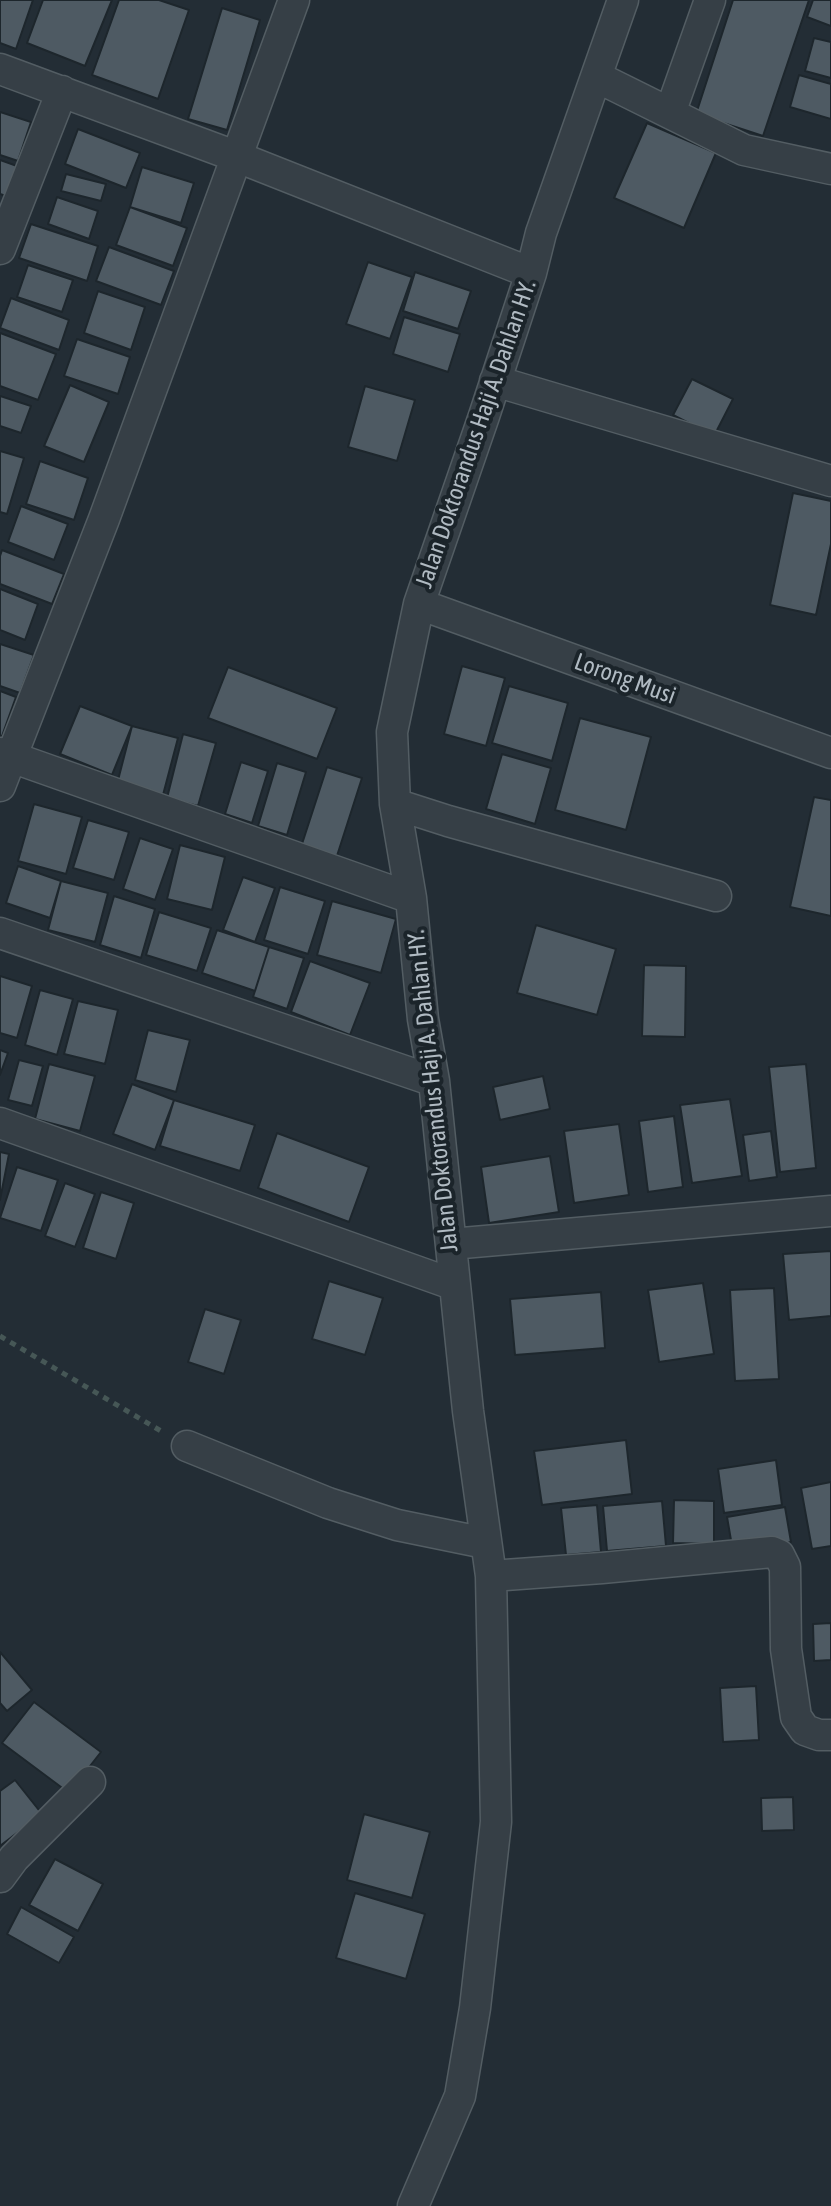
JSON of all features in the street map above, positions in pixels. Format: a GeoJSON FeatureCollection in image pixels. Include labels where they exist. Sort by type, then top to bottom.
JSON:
{"type":"FeatureCollection","features":[{"type":"Feature","properties":{"kind":"street"},"geometry":{"type":"LineString","coordinates":[[0,786],[5,755],[104,519],[294,0]]}},
{"type":"Feature","properties":{"kind":"street","name":"Jalan Doktorandus Haji A. Dahlan HY."},"geometry":{"type":"LineString","coordinates":[[413,2206],[460,2096],[475,2008],[496,1822],[491,1576],[455,1285],[434,1081],[423,1019],[411,898],[395,804],[392,732],[419,604],[531,273],[541,233],[623,0]]}},
{"type":"Feature","properties":{"kind":"street"},"geometry":{"type":"LineString","coordinates":[[670,113],[710,0]]}},
{"type":"Feature","properties":{"kind":"street"},"geometry":{"type":"LineString","coordinates":[[0,69],[235,156],[531,273]]}},
{"type":"Feature","properties":{"kind":"street"},"geometry":{"type":"LineString","coordinates":[[597,77],[744,150],[831,169]]}},
{"type":"Feature","properties":{"kind":"street"},"geometry":{"type":"LineString","coordinates":[[0,249],[62,91]]}},
{"type":"Feature","properties":{"kind":"street"},"geometry":{"type":"LineString","coordinates":[[495,381],[831,481]]}},
{"type":"Feature","properties":{"kind":"street","name":"Lorong Musi"},"geometry":{"type":"LineString","coordinates":[[419,604],[831,753]]}},
{"type":"Feature","properties":{"kind":"street"},"geometry":{"type":"LineString","coordinates":[[5,755],[411,898]]}},
{"type":"Feature","properties":{"kind":"street"},"geometry":{"type":"LineString","coordinates":[[395,804],[716,896]]}},
{"type":"Feature","properties":{"kind":"street"},"geometry":{"type":"LineString","coordinates":[[0,933],[434,1081]]}},
{"type":"Feature","properties":{"kind":"street"},"geometry":{"type":"LineString","coordinates":[[0,1123],[455,1285]]}},
{"type":"Feature","properties":{"kind":"street"},"geometry":{"type":"LineString","coordinates":[[451,1244],[831,1211]]}},
{"type":"Feature","properties":{"kind":"street"},"geometry":{"type":"LineString","coordinates":[[187,1446],[328,1503],[397,1525],[485,1543]]}},
{"type":"Feature","properties":{"kind":"street"},"geometry":{"type":"LineString","coordinates":[[491,1576],[772,1552],[779,1555],[785,1567],[786,1649],[796,1717],[805,1730],[831,1735]]}},
{"type":"Feature","properties":{"kind":"street"},"geometry":{"type":"LineString","coordinates":[[0,1877],[14,1858],[90,1782]]}},
{"type":"Feature","properties":{"kind":"path"},"geometry":{"type":"LineString","coordinates":[[0,1336],[187,1446]]}},
{"type":"Feature","properties":{"kind":"building"},"geometry":{"type":"Polygon","coordinates":[[[0,0],[33,0],[16,49],[0,43],[0,0]]]}},
{"type":"Feature","properties":{"kind":"building"},"geometry":{"type":"Polygon","coordinates":[[[43,0],[112,0],[85,66],[27,43],[43,0]]]}},
{"type":"Feature","properties":{"kind":"building"},"geometry":{"type":"Polygon","coordinates":[[[119,0],[159,0],[189,10],[158,99],[92,75],[119,0]]]}},
{"type":"Feature","properties":{"kind":"building"},"geometry":{"type":"Polygon","coordinates":[[[733,0],[809,0],[763,136],[696,114],[733,0]]]}},
{"type":"Feature","properties":{"kind":"building"},"geometry":{"type":"Polygon","coordinates":[[[813,0],[831,0],[831,26],[807,17],[813,0]]]}},
{"type":"Feature","properties":{"kind":"building"},"geometry":{"type":"Polygon","coordinates":[[[222,8],[260,20],[227,130],[188,119],[222,8]]]}},
{"type":"Feature","properties":{"kind":"building"},"geometry":{"type":"Polygon","coordinates":[[[814,38],[831,42],[831,78],[805,71],[814,38]]]}},
{"type":"Feature","properties":{"kind":"building"},"geometry":{"type":"Polygon","coordinates":[[[799,75],[831,84],[831,119],[790,107],[799,75]]]}},
{"type":"Feature","properties":{"kind":"building"},"geometry":{"type":"Polygon","coordinates":[[[0,112],[31,122],[18,161],[0,155],[0,112]]]}},
{"type":"Feature","properties":{"kind":"building"},"geometry":{"type":"Polygon","coordinates":[[[647,123],[716,153],[684,228],[614,198],[647,123]]]}},
{"type":"Feature","properties":{"kind":"building"},"geometry":{"type":"Polygon","coordinates":[[[78,129],[140,153],[126,188],[65,164],[78,129]]]}},
{"type":"Feature","properties":{"kind":"building"},"geometry":{"type":"Polygon","coordinates":[[[0,160],[17,166],[6,196],[0,194],[0,160]]]}},
{"type":"Feature","properties":{"kind":"building"},"geometry":{"type":"Polygon","coordinates":[[[142,167],[194,183],[181,223],[130,207],[142,167]]]}},
{"type":"Feature","properties":{"kind":"building"},"geometry":{"type":"Polygon","coordinates":[[[66,174],[106,184],[101,201],[61,191],[66,174]]]}},
{"type":"Feature","properties":{"kind":"building"},"geometry":{"type":"Polygon","coordinates":[[[57,197],[98,211],[89,239],[48,224],[57,197]]]}},
{"type":"Feature","properties":{"kind":"building"},"geometry":{"type":"Polygon","coordinates":[[[130,207],[187,228],[173,266],[116,245],[130,207]]]}},
{"type":"Feature","properties":{"kind":"building"},"geometry":{"type":"Polygon","coordinates":[[[31,224],[98,246],[87,281],[19,258],[31,224]]]}},
{"type":"Feature","properties":{"kind":"building"},"geometry":{"type":"Polygon","coordinates":[[[109,247],[174,271],[161,305],[96,281],[109,247]]]}},
{"type":"Feature","properties":{"kind":"building"},"geometry":{"type":"Polygon","coordinates":[[[368,262],[412,277],[390,339],[346,324],[368,262]]]}},
{"type":"Feature","properties":{"kind":"building"},"geometry":{"type":"Polygon","coordinates":[[[28,265],[73,280],[62,312],[17,297],[28,265]]]}},
{"type":"Feature","properties":{"kind":"building"},"geometry":{"type":"Polygon","coordinates":[[[415,272],[471,291],[458,329],[403,311],[415,272]]]}},
{"type":"Feature","properties":{"kind":"building"},"geometry":{"type":"Polygon","coordinates":[[[98,291],[145,307],[131,350],[84,333],[98,291]]]}},
{"type":"Feature","properties":{"kind":"building"},"geometry":{"type":"Polygon","coordinates":[[[11,298],[69,320],[59,350],[0,328],[11,298]]]}},
{"type":"Feature","properties":{"kind":"building"},"geometry":{"type":"Polygon","coordinates":[[[404,317],[460,334],[448,372],[393,354],[404,317]]]}},
{"type":"Feature","properties":{"kind":"building"},"geometry":{"type":"Polygon","coordinates":[[[0,333],[56,354],[38,400],[0,386],[0,333]]]}},
{"type":"Feature","properties":{"kind":"building"},"geometry":{"type":"Polygon","coordinates":[[[77,339],[130,357],[118,394],[64,376],[77,339]]]}},
{"type":"Feature","properties":{"kind":"building"},"geometry":{"type":"Polygon","coordinates":[[[692,379],[733,399],[714,436],[673,415],[692,379]]]}},
{"type":"Feature","properties":{"kind":"building"},"geometry":{"type":"Polygon","coordinates":[[[70,385],[109,402],[84,462],[44,446],[70,385]]]}},
{"type":"Feature","properties":{"kind":"building"},"geometry":{"type":"Polygon","coordinates":[[[365,386],[415,400],[397,461],[348,447],[365,386]]]}},
{"type":"Feature","properties":{"kind":"building"},"geometry":{"type":"Polygon","coordinates":[[[0,396],[31,406],[21,433],[0,426],[0,396]]]}},
{"type":"Feature","properties":{"kind":"building"},"geometry":{"type":"Polygon","coordinates":[[[0,451],[24,458],[7,514],[0,512],[0,451]]]}},
{"type":"Feature","properties":{"kind":"building"},"geometry":{"type":"Polygon","coordinates":[[[40,461],[88,478],[74,520],[26,504],[40,461]]]}},
{"type":"Feature","properties":{"kind":"building"},"geometry":{"type":"Polygon","coordinates":[[[793,493],[831,501],[831,544],[816,615],[770,605],[793,493]]]}},
{"type":"Feature","properties":{"kind":"building"},"geometry":{"type":"Polygon","coordinates":[[[21,506],[68,524],[54,560],[8,542],[21,506]]]}},
{"type":"Feature","properties":{"kind":"building"},"geometry":{"type":"Polygon","coordinates":[[[2,550],[64,574],[52,604],[0,584],[2,550]]]}},
{"type":"Feature","properties":{"kind":"building"},"geometry":{"type":"Polygon","coordinates":[[[0,589],[38,604],[25,640],[0,630],[0,589]]]}},
{"type":"Feature","properties":{"kind":"building"},"geometry":{"type":"Polygon","coordinates":[[[0,644],[34,655],[20,693],[0,686],[0,644]]]}},
{"type":"Feature","properties":{"kind":"building"},"geometry":{"type":"Polygon","coordinates":[[[462,666],[505,678],[486,746],[444,734],[462,666]]]}},
{"type":"Feature","properties":{"kind":"building"},"geometry":{"type":"Polygon","coordinates":[[[228,667],[337,708],[317,759],[208,718],[228,667]]]}},
{"type":"Feature","properties":{"kind":"building"},"geometry":{"type":"Polygon","coordinates":[[[509,686],[568,703],[552,761],[492,743],[509,686]]]}},
{"type":"Feature","properties":{"kind":"building"},"geometry":{"type":"Polygon","coordinates":[[[0,691],[16,697],[2,736],[0,736],[0,691]]]}},
{"type":"Feature","properties":{"kind":"building"},"geometry":{"type":"Polygon","coordinates":[[[80,706],[132,726],[112,775],[60,754],[80,706]]]}},
{"type":"Feature","properties":{"kind":"building"},"geometry":{"type":"Polygon","coordinates":[[[580,718],[651,737],[626,830],[555,810],[580,718]]]}},
{"type":"Feature","properties":{"kind":"building"},"geometry":{"type":"Polygon","coordinates":[[[132,726],[178,738],[163,795],[117,784],[132,726]]]}},
{"type":"Feature","properties":{"kind":"building"},"geometry":{"type":"Polygon","coordinates":[[[183,734],[216,743],[198,806],[167,798],[183,734]]]}},
{"type":"Feature","properties":{"kind":"building"},"geometry":{"type":"Polygon","coordinates":[[[502,754],[551,768],[535,824],[486,809],[502,754]]]}},
{"type":"Feature","properties":{"kind":"building"},"geometry":{"type":"Polygon","coordinates":[[[241,762],[268,771],[252,823],[225,814],[241,762]]]}},
{"type":"Feature","properties":{"kind":"building"},"geometry":{"type":"Polygon","coordinates":[[[277,763],[306,772],[287,835],[258,826],[277,763]]]}},
{"type":"Feature","properties":{"kind":"building"},"geometry":{"type":"Polygon","coordinates":[[[327,767],[362,778],[336,859],[301,847],[327,767]]]}},
{"type":"Feature","properties":{"kind":"building"},"geometry":{"type":"Polygon","coordinates":[[[814,797],[831,800],[831,916],[790,907],[814,797]]]}},
{"type":"Feature","properties":{"kind":"building"},"geometry":{"type":"Polygon","coordinates":[[[34,804],[82,817],[66,874],[18,861],[34,804]]]}},
{"type":"Feature","properties":{"kind":"building"},"geometry":{"type":"Polygon","coordinates":[[[88,820],[129,832],[114,880],[73,868],[88,820]]]}},
{"type":"Feature","properties":{"kind":"building"},"geometry":{"type":"Polygon","coordinates":[[[140,838],[173,849],[155,900],[123,889],[140,838]]]}},
{"type":"Feature","properties":{"kind":"building"},"geometry":{"type":"Polygon","coordinates":[[[180,845],[225,857],[212,910],[167,899],[180,845]]]}},
{"type":"Feature","properties":{"kind":"building"},"geometry":{"type":"Polygon","coordinates":[[[18,866],[61,881],[50,918],[6,903],[18,866]]]}},
{"type":"Feature","properties":{"kind":"building"},"geometry":{"type":"Polygon","coordinates":[[[243,877],[275,888],[255,942],[223,930],[243,877]]]}},
{"type":"Feature","properties":{"kind":"building"},"geometry":{"type":"Polygon","coordinates":[[[61,881],[108,893],[95,942],[48,930],[61,881]]]}},
{"type":"Feature","properties":{"kind":"building"},"geometry":{"type":"Polygon","coordinates":[[[280,887],[325,901],[308,954],[264,940],[280,887]]]}},
{"type":"Feature","properties":{"kind":"building"},"geometry":{"type":"Polygon","coordinates":[[[114,896],[155,909],[141,958],[100,945],[114,896]]]}},
{"type":"Feature","properties":{"kind":"building"},"geometry":{"type":"Polygon","coordinates":[[[332,901],[396,919],[381,973],[317,955],[332,901]]]}},
{"type":"Feature","properties":{"kind":"building"},"geometry":{"type":"Polygon","coordinates":[[[159,912],[211,928],[197,971],[146,955],[159,912]]]}},
{"type":"Feature","properties":{"kind":"building"},"geometry":{"type":"Polygon","coordinates":[[[536,925],[616,949],[597,1015],[517,993],[536,925]]]}},
{"type":"Feature","properties":{"kind":"building"},"geometry":{"type":"Polygon","coordinates":[[[217,930],[269,947],[255,991],[202,973],[217,930]]]}},
{"type":"Feature","properties":{"kind":"building"},"geometry":{"type":"Polygon","coordinates":[[[269,947],[304,958],[287,1009],[253,997],[269,947]]]}},
{"type":"Feature","properties":{"kind":"building"},"geometry":{"type":"Polygon","coordinates":[[[310,961],[370,983],[350,1035],[291,1012],[310,961]]]}},
{"type":"Feature","properties":{"kind":"building"},"geometry":{"type":"Polygon","coordinates":[[[644,965],[686,966],[685,1037],[642,1036],[644,965]]]}},
{"type":"Feature","properties":{"kind":"building"},"geometry":{"type":"Polygon","coordinates":[[[0,976],[32,986],[17,1038],[0,1033],[0,976]]]}},
{"type":"Feature","properties":{"kind":"building"},"geometry":{"type":"Polygon","coordinates":[[[40,990],[73,999],[57,1055],[25,1045],[40,990]]]}},
{"type":"Feature","properties":{"kind":"building"},"geometry":{"type":"Polygon","coordinates":[[[78,1001],[118,1010],[105,1064],[64,1054],[78,1001]]]}},
{"type":"Feature","properties":{"kind":"building"},"geometry":{"type":"Polygon","coordinates":[[[148,1030],[190,1040],[176,1092],[135,1080],[148,1030]]]}},
{"type":"Feature","properties":{"kind":"building"},"geometry":{"type":"Polygon","coordinates":[[[0,1050],[8,1053],[0,1075],[0,1050]]]}},
{"type":"Feature","properties":{"kind":"building"},"geometry":{"type":"Polygon","coordinates":[[[19,1060],[43,1066],[32,1106],[8,1100],[19,1060]]]}},
{"type":"Feature","properties":{"kind":"building"},"geometry":{"type":"Polygon","coordinates":[[[49,1064],[95,1076],[80,1131],[35,1119],[49,1064]]]}},
{"type":"Feature","properties":{"kind":"building"},"geometry":{"type":"Polygon","coordinates":[[[806,1064],[816,1168],[780,1172],[769,1067],[806,1064]]]}},
{"type":"Feature","properties":{"kind":"building"},"geometry":{"type":"Polygon","coordinates":[[[543,1076],[550,1109],[500,1120],[493,1087],[543,1076]]]}},
{"type":"Feature","properties":{"kind":"building"},"geometry":{"type":"Polygon","coordinates":[[[132,1084],[174,1100],[155,1150],[113,1134],[132,1084]]]}},
{"type":"Feature","properties":{"kind":"building"},"geometry":{"type":"Polygon","coordinates":[[[730,1099],[742,1176],[692,1183],[680,1105],[730,1099]]]}},
{"type":"Feature","properties":{"kind":"building"},"geometry":{"type":"Polygon","coordinates":[[[174,1100],[255,1125],[240,1171],[160,1146],[174,1100]]]}},
{"type":"Feature","properties":{"kind":"building"},"geometry":{"type":"Polygon","coordinates":[[[674,1116],[683,1187],[648,1192],[639,1121],[674,1116]]]}},
{"type":"Feature","properties":{"kind":"building"},"geometry":{"type":"Polygon","coordinates":[[[619,1124],[629,1195],[574,1203],[564,1131],[619,1124]]]}},
{"type":"Feature","properties":{"kind":"building"},"geometry":{"type":"Polygon","coordinates":[[[771,1131],[777,1177],[749,1181],[743,1135],[771,1131]]]}},
{"type":"Feature","properties":{"kind":"building"},"geometry":{"type":"Polygon","coordinates":[[[277,1133],[369,1167],[349,1222],[258,1188],[277,1133]]]}},
{"type":"Feature","properties":{"kind":"building"},"geometry":{"type":"Polygon","coordinates":[[[0,1152],[9,1154],[0,1200],[0,1152]]]}},
{"type":"Feature","properties":{"kind":"building"},"geometry":{"type":"Polygon","coordinates":[[[550,1156],[559,1212],[489,1223],[481,1167],[550,1156]]]}},
{"type":"Feature","properties":{"kind":"building"},"geometry":{"type":"Polygon","coordinates":[[[17,1167],[58,1180],[41,1231],[0,1218],[17,1167]]]}},
{"type":"Feature","properties":{"kind":"building"},"geometry":{"type":"Polygon","coordinates":[[[65,1183],[95,1194],[75,1247],[45,1236],[65,1183]]]}},
{"type":"Feature","properties":{"kind":"building"},"geometry":{"type":"Polygon","coordinates":[[[101,1192],[134,1203],[116,1259],[83,1248],[101,1192]]]}},
{"type":"Feature","properties":{"kind":"building"},"geometry":{"type":"Polygon","coordinates":[[[831,1251],[831,1316],[789,1320],[783,1254],[831,1251]]]}},
{"type":"Feature","properties":{"kind":"building"},"geometry":{"type":"Polygon","coordinates":[[[329,1281],[383,1298],[365,1355],[312,1339],[329,1281]]]}},
{"type":"Feature","properties":{"kind":"building"},"geometry":{"type":"Polygon","coordinates":[[[703,1283],[714,1354],[659,1362],[648,1290],[703,1283]]]}},
{"type":"Feature","properties":{"kind":"building"},"geometry":{"type":"Polygon","coordinates":[[[774,1288],[779,1379],[735,1381],[730,1290],[774,1288]]]}},
{"type":"Feature","properties":{"kind":"building"},"geometry":{"type":"Polygon","coordinates":[[[601,1292],[605,1348],[515,1355],[510,1299],[601,1292]]]}},
{"type":"Feature","properties":{"kind":"building"},"geometry":{"type":"Polygon","coordinates":[[[205,1309],[241,1320],[224,1374],[188,1362],[205,1309]]]}},
{"type":"Feature","properties":{"kind":"building"},"geometry":{"type":"Polygon","coordinates":[[[626,1440],[632,1494],[542,1505],[534,1451],[626,1440]]]}},
{"type":"Feature","properties":{"kind":"building"},"geometry":{"type":"Polygon","coordinates":[[[776,1460],[782,1505],[724,1513],[718,1469],[776,1460]]]}},
{"type":"Feature","properties":{"kind":"building"},"geometry":{"type":"Polygon","coordinates":[[[831,1482],[831,1546],[812,1549],[801,1488],[831,1482]]]}},
{"type":"Feature","properties":{"kind":"building"},"geometry":{"type":"Polygon","coordinates":[[[674,1500],[714,1501],[714,1544],[673,1543],[674,1500]]]}},
{"type":"Feature","properties":{"kind":"building"},"geometry":{"type":"Polygon","coordinates":[[[662,1501],[666,1546],[607,1551],[603,1506],[662,1501]]]}},
{"type":"Feature","properties":{"kind":"building"},"geometry":{"type":"Polygon","coordinates":[[[597,1505],[601,1552],[566,1555],[561,1508],[597,1505]]]}},
{"type":"Feature","properties":{"kind":"building"},"geometry":{"type":"Polygon","coordinates":[[[785,1507],[791,1542],[733,1552],[727,1517],[785,1507]]]}},
{"type":"Feature","properties":{"kind":"building"},"geometry":{"type":"Polygon","coordinates":[[[831,1623],[831,1660],[814,1661],[813,1624],[831,1623]]]}},
{"type":"Feature","properties":{"kind":"building"},"geometry":{"type":"Polygon","coordinates":[[[0,1652],[32,1690],[7,1711],[0,1703],[0,1652]]]}},
{"type":"Feature","properties":{"kind":"building"},"geometry":{"type":"Polygon","coordinates":[[[756,1686],[759,1740],[723,1742],[720,1688],[756,1686]]]}},
{"type":"Feature","properties":{"kind":"building"},"geometry":{"type":"Polygon","coordinates":[[[34,1702],[101,1752],[69,1793],[2,1743],[34,1702]]]}},
{"type":"Feature","properties":{"kind":"building"},"geometry":{"type":"Polygon","coordinates":[[[15,1780],[42,1814],[0,1846],[0,1791],[15,1780]]]}},
{"type":"Feature","properties":{"kind":"building"},"geometry":{"type":"Polygon","coordinates":[[[793,1797],[794,1830],[762,1831],[761,1798],[793,1797]]]}},
{"type":"Feature","properties":{"kind":"building"},"geometry":{"type":"Polygon","coordinates":[[[364,1814],[430,1832],[412,1898],[347,1880],[364,1814]]]}},
{"type":"Feature","properties":{"kind":"building"},"geometry":{"type":"Polygon","coordinates":[[[55,1859],[103,1884],[78,1931],[29,1905],[55,1859]]]}},
{"type":"Feature","properties":{"kind":"building"},"geometry":{"type":"Polygon","coordinates":[[[355,1893],[425,1914],[406,1979],[336,1958],[355,1893]]]}},
{"type":"Feature","properties":{"kind":"building"},"geometry":{"type":"Polygon","coordinates":[[[21,1907],[74,1937],[59,1963],[7,1934],[21,1907]]]}}]}
